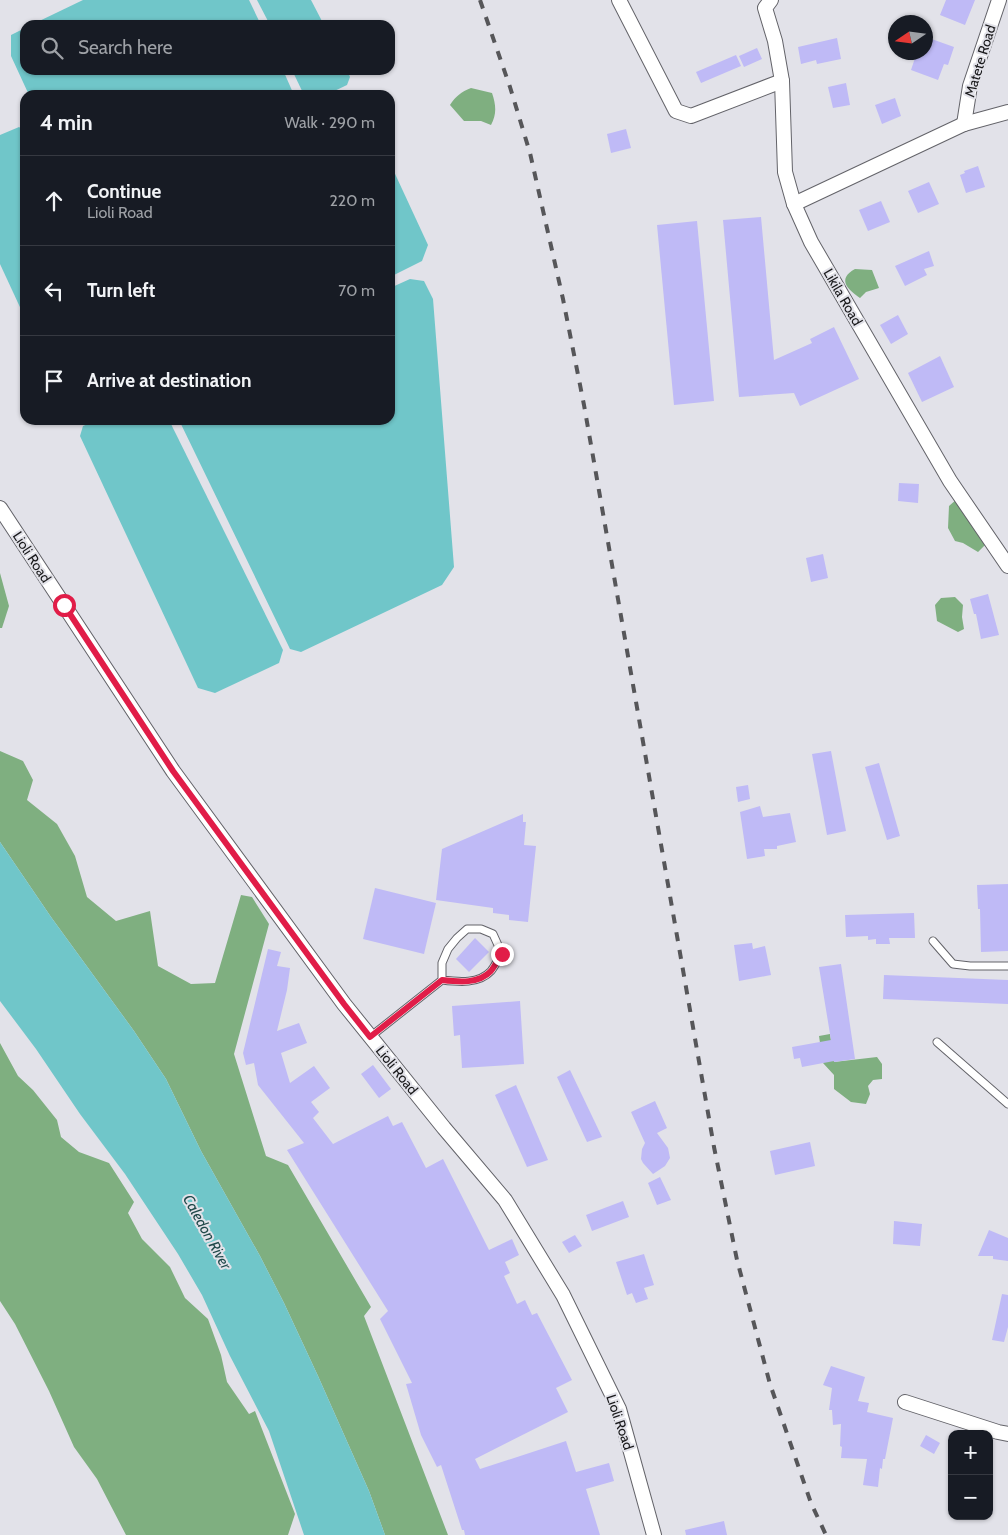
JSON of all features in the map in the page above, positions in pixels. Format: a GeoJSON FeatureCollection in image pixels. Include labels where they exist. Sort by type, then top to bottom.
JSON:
{"type":"FeatureCollection","features":[{"type":"Feature","properties":{"kind":"street"},"geometry":{"type":"LineString","coordinates":[[619,0],[676,111],[691,116],[782,81]]}},
{"type":"Feature","properties":{"kind":"street","name":"Likila Road"},"geometry":{"type":"LineString","coordinates":[[771,0],[765,8],[782,81],[785,172],[794,204],[811,242],[950,481],[1008,566]]}},
{"type":"Feature","properties":{"kind":"street","name":"Matete Road"},"geometry":{"type":"LineString","coordinates":[[964,124],[970,86],[999,0]]}},
{"type":"Feature","properties":{"kind":"street"},"geometry":{"type":"LineString","coordinates":[[794,204],[964,124],[1008,112]]}},
{"type":"Feature","properties":{"kind":"street","name":"Lioli Road"},"geometry":{"type":"LineString","coordinates":[[0,508],[173,771],[338,996],[444,1128],[505,1200],[563,1295],[620,1409],[654,1535]]}},
{"type":"Feature","properties":{"kind":"street"},"geometry":{"type":"LineString","coordinates":[[905,1402],[1008,1434]]}},
{"type":"Feature","properties":{"kind":"lane"},"geometry":{"type":"LineString","coordinates":[[370,1037],[442,980],[461,982],[477,980],[491,971],[502,954],[493,934],[482,928],[467,929],[457,938],[448,949],[442,963],[442,980]]}},
{"type":"Feature","properties":{"kind":"lane"},"geometry":{"type":"LineString","coordinates":[[933,941],[953,964],[1008,966]]}},
{"type":"Feature","properties":{"kind":"lane"},"geometry":{"type":"LineString","coordinates":[[938,1042],[1008,1104]]}},
{"type":"Feature","properties":{"kind":"green space"},"geometry":{"type":"Polygon","coordinates":[[[471,88],[492,93],[495,109],[491,125],[481,121],[464,121],[450,105],[454,99],[471,88]]]}},
{"type":"Feature","properties":{"kind":"green space"},"geometry":{"type":"Polygon","coordinates":[[[855,269],[872,270],[879,288],[866,292],[860,298],[855,295],[848,288],[845,280],[846,276],[855,269]]]}},
{"type":"Feature","properties":{"kind":"green space"},"geometry":{"type":"Polygon","coordinates":[[[957,499],[987,543],[978,552],[963,543],[955,541],[948,528],[949,506],[957,499]]]}},
{"type":"Feature","properties":{"kind":"green space"},"geometry":{"type":"Polygon","coordinates":[[[0,573],[9,606],[2,628],[0,628],[0,573]]]}},
{"type":"Feature","properties":{"kind":"green space"},"geometry":{"type":"Polygon","coordinates":[[[955,597],[963,605],[964,629],[958,632],[937,621],[935,605],[941,598],[955,597]]]}},
{"type":"Feature","properties":{"kind":"green space"},"geometry":{"type":"Polygon","coordinates":[[[0,751],[23,761],[33,780],[27,800],[57,824],[75,856],[87,897],[116,921],[150,911],[158,966],[191,984],[215,983],[241,895],[252,897],[269,924],[234,1054],[266,1156],[288,1165],[371,1307],[364,1316],[448,1535],[385,1535],[369,1491],[284,1303],[201,1151],[166,1079],[0,842],[0,751]]]}},
{"type":"Feature","properties":{"kind":"green space"},"geometry":{"type":"Polygon","coordinates":[[[830,1034],[834,1062],[877,1057],[882,1064],[882,1079],[873,1080],[868,1086],[870,1094],[866,1104],[851,1102],[834,1089],[834,1075],[823,1063],[819,1036],[830,1034]]]}},
{"type":"Feature","properties":{"kind":"green space"},"geometry":{"type":"Polygon","coordinates":[[[0,1043],[18,1076],[33,1090],[57,1120],[61,1137],[79,1152],[109,1163],[134,1202],[128,1213],[142,1239],[170,1267],[185,1298],[208,1319],[221,1355],[227,1382],[249,1414],[255,1411],[295,1514],[288,1535],[126,1535],[97,1479],[74,1447],[49,1391],[15,1324],[0,1301],[0,1043]]]}},
{"type":"Feature","properties":{"kind":"water"},"geometry":{"type":"Polygon","coordinates":[[[83,0],[249,0],[259,20],[41,20],[83,0]]]}},
{"type":"Feature","properties":{"kind":"water"},"geometry":{"type":"Polygon","coordinates":[[[257,0],[311,0],[321,20],[267,20],[257,0]]]}},
{"type":"Feature","properties":{"kind":"water"},"geometry":{"type":"Polygon","coordinates":[[[20,30],[20,75],[285,75],[292,90],[27,90],[11,56],[11,35],[20,30]]]}},
{"type":"Feature","properties":{"kind":"water"},"geometry":{"type":"Polygon","coordinates":[[[294,75],[349,75],[350,77],[347,85],[336,90],[302,90],[294,75]]]}},
{"type":"Feature","properties":{"kind":"water"},"geometry":{"type":"Polygon","coordinates":[[[20,128],[20,307],[0,264],[0,135],[20,128]]]}},
{"type":"Feature","properties":{"kind":"water"},"geometry":{"type":"Polygon","coordinates":[[[395,174],[428,245],[422,261],[395,274],[395,174]]]}},
{"type":"Feature","properties":{"kind":"water"},"geometry":{"type":"Polygon","coordinates":[[[410,279],[424,281],[433,299],[454,567],[442,585],[301,652],[290,649],[181,425],[395,425],[395,286],[410,279]]]}},
{"type":"Feature","properties":{"kind":"water"},"geometry":{"type":"Polygon","coordinates":[[[171,425],[283,650],[279,663],[215,693],[198,688],[80,436],[83,426],[171,425]]]}},
{"type":"Feature","properties":{"kind":"water","name":"Caledon River"},"geometry":{"type":"Polygon","coordinates":[[[0,842],[166,1079],[201,1151],[284,1303],[369,1491],[385,1535],[304,1535],[269,1431],[230,1356],[202,1295],[178,1254],[125,1174],[0,1001],[0,842]]]}},
{"type":"Feature","properties":{"kind":"building"},"geometry":{"type":"Polygon","coordinates":[[[946,0],[975,0],[965,25],[940,15],[946,0]]]}},
{"type":"Feature","properties":{"kind":"building"},"geometry":{"type":"Polygon","coordinates":[[[837,38],[841,59],[817,64],[816,60],[801,64],[798,47],[837,38]]]}},
{"type":"Feature","properties":{"kind":"building"},"geometry":{"type":"Polygon","coordinates":[[[933,40],[954,47],[948,65],[944,64],[938,80],[911,70],[914,60],[933,60],[933,40]]]}},
{"type":"Feature","properties":{"kind":"building"},"geometry":{"type":"Polygon","coordinates":[[[757,48],[762,59],[744,67],[739,56],[757,48]]]}},
{"type":"Feature","properties":{"kind":"building"},"geometry":{"type":"Polygon","coordinates":[[[736,55],[741,66],[701,83],[696,72],[736,55]]]}},
{"type":"Feature","properties":{"kind":"building"},"geometry":{"type":"Polygon","coordinates":[[[846,83],[850,105],[833,108],[828,87],[846,83]]]}},
{"type":"Feature","properties":{"kind":"building"},"geometry":{"type":"Polygon","coordinates":[[[895,98],[901,116],[882,124],[875,105],[895,98]]]}},
{"type":"Feature","properties":{"kind":"building"},"geometry":{"type":"Polygon","coordinates":[[[626,129],[631,148],[611,153],[607,134],[626,129]]]}},
{"type":"Feature","properties":{"kind":"building"},"geometry":{"type":"Polygon","coordinates":[[[978,166],[985,187],[966,193],[960,175],[965,173],[964,171],[978,166]]]}},
{"type":"Feature","properties":{"kind":"building"},"geometry":{"type":"Polygon","coordinates":[[[929,182],[939,204],[918,213],[908,191],[929,182]]]}},
{"type":"Feature","properties":{"kind":"building"},"geometry":{"type":"Polygon","coordinates":[[[881,201],[890,222],[868,231],[859,210],[881,201]]]}},
{"type":"Feature","properties":{"kind":"building"},"geometry":{"type":"Polygon","coordinates":[[[761,217],[774,360],[812,343],[810,339],[834,327],[859,379],[800,406],[794,393],[739,397],[723,220],[761,217]]]}},
{"type":"Feature","properties":{"kind":"building"},"geometry":{"type":"Polygon","coordinates":[[[697,221],[714,401],[674,405],[657,225],[697,221]]]}},
{"type":"Feature","properties":{"kind":"building"},"geometry":{"type":"Polygon","coordinates":[[[929,251],[934,266],[924,269],[927,275],[905,286],[895,266],[929,251]]]}},
{"type":"Feature","properties":{"kind":"building"},"geometry":{"type":"Polygon","coordinates":[[[898,315],[908,334],[891,344],[880,325],[898,315]]]}},
{"type":"Feature","properties":{"kind":"building"},"geometry":{"type":"Polygon","coordinates":[[[940,356],[954,387],[922,402],[908,373],[940,356]]]}},
{"type":"Feature","properties":{"kind":"building"},"geometry":{"type":"Polygon","coordinates":[[[899,483],[919,484],[918,503],[898,501],[899,483]]]}},
{"type":"Feature","properties":{"kind":"building"},"geometry":{"type":"Polygon","coordinates":[[[823,554],[828,578],[811,582],[806,558],[823,554]]]}},
{"type":"Feature","properties":{"kind":"building"},"geometry":{"type":"Polygon","coordinates":[[[988,594],[999,635],[981,639],[976,614],[974,614],[970,599],[988,594]]]}},
{"type":"Feature","properties":{"kind":"building"},"geometry":{"type":"Polygon","coordinates":[[[831,751],[846,831],[827,835],[812,754],[831,751]]]}},
{"type":"Feature","properties":{"kind":"building"},"geometry":{"type":"Polygon","coordinates":[[[879,763],[900,836],[887,840],[865,767],[879,763]]]}},
{"type":"Feature","properties":{"kind":"building"},"geometry":{"type":"Polygon","coordinates":[[[748,785],[750,799],[738,802],[736,787],[748,785]]]}},
{"type":"Feature","properties":{"kind":"building"},"geometry":{"type":"Polygon","coordinates":[[[760,806],[763,817],[790,813],[796,842],[777,846],[777,849],[764,849],[765,856],[747,859],[740,812],[760,806]]]}},
{"type":"Feature","properties":{"kind":"building"},"geometry":{"type":"Polygon","coordinates":[[[523,814],[523,822],[526,822],[524,845],[536,846],[528,922],[509,920],[509,915],[493,913],[493,908],[436,900],[442,849],[523,814]]]}},
{"type":"Feature","properties":{"kind":"building"},"geometry":{"type":"Polygon","coordinates":[[[1008,884],[1008,951],[981,952],[980,909],[978,909],[977,885],[1008,884]]]}},
{"type":"Feature","properties":{"kind":"building"},"geometry":{"type":"Polygon","coordinates":[[[375,888],[436,903],[424,954],[363,939],[375,888]]]}},
{"type":"Feature","properties":{"kind":"building"},"geometry":{"type":"Polygon","coordinates":[[[914,913],[915,938],[889,938],[890,944],[876,944],[876,939],[868,940],[868,936],[846,937],[845,915],[914,913]]]}},
{"type":"Feature","properties":{"kind":"building"},"geometry":{"type":"Polygon","coordinates":[[[475,938],[489,952],[469,972],[456,959],[475,938]]]}},
{"type":"Feature","properties":{"kind":"building"},"geometry":{"type":"Polygon","coordinates":[[[752,943],[753,949],[765,946],[771,975],[739,981],[734,945],[752,943]]]}},
{"type":"Feature","properties":{"kind":"building"},"geometry":{"type":"Polygon","coordinates":[[[268,949],[281,952],[277,966],[290,968],[287,990],[277,1031],[299,1023],[307,1043],[281,1053],[290,1083],[314,1066],[330,1088],[311,1102],[319,1112],[313,1118],[333,1144],[388,1116],[393,1126],[402,1122],[426,1168],[443,1159],[489,1250],[512,1239],[519,1255],[505,1262],[510,1273],[504,1276],[517,1304],[525,1300],[532,1315],[537,1313],[572,1380],[556,1388],[568,1412],[475,1459],[480,1469],[566,1441],[576,1472],[609,1463],[614,1481],[586,1489],[600,1535],[465,1535],[464,1530],[462,1530],[441,1465],[437,1467],[421,1435],[406,1384],[412,1383],[380,1319],[388,1311],[287,1150],[304,1143],[258,1085],[254,1063],[246,1065],[243,1053],[268,949]]]}},
{"type":"Feature","properties":{"kind":"building"},"geometry":{"type":"Polygon","coordinates":[[[841,964],[855,1059],[802,1067],[800,1058],[794,1059],[792,1047],[831,1040],[819,967],[841,964]]]}},
{"type":"Feature","properties":{"kind":"building"},"geometry":{"type":"Polygon","coordinates":[[[884,975],[1008,980],[1008,1004],[883,999],[884,975]]]}},
{"type":"Feature","properties":{"kind":"building"},"geometry":{"type":"Polygon","coordinates":[[[520,1001],[524,1064],[462,1068],[460,1035],[454,1036],[452,1006],[520,1001]]]}},
{"type":"Feature","properties":{"kind":"building"},"geometry":{"type":"Polygon","coordinates":[[[373,1065],[391,1089],[379,1098],[361,1074],[373,1065]]]}},
{"type":"Feature","properties":{"kind":"building"},"geometry":{"type":"Polygon","coordinates":[[[570,1070],[602,1137],[587,1142],[557,1077],[570,1070]]]}},
{"type":"Feature","properties":{"kind":"building"},"geometry":{"type":"Polygon","coordinates":[[[516,1085],[548,1160],[527,1167],[495,1095],[516,1085]]]}},
{"type":"Feature","properties":{"kind":"building"},"geometry":{"type":"Polygon","coordinates":[[[655,1101],[667,1128],[657,1133],[668,1148],[670,1158],[665,1166],[653,1174],[641,1159],[645,1143],[631,1112],[655,1101]]]}},
{"type":"Feature","properties":{"kind":"building"},"geometry":{"type":"Polygon","coordinates":[[[810,1142],[815,1166],[775,1175],[770,1151],[810,1142]]]}},
{"type":"Feature","properties":{"kind":"building"},"geometry":{"type":"Polygon","coordinates":[[[660,1177],[671,1200],[657,1205],[648,1183],[660,1177]]]}},
{"type":"Feature","properties":{"kind":"building"},"geometry":{"type":"Polygon","coordinates":[[[623,1201],[629,1217],[592,1231],[586,1215],[623,1201]]]}},
{"type":"Feature","properties":{"kind":"building"},"geometry":{"type":"Polygon","coordinates":[[[894,1221],[922,1224],[920,1246],[893,1244],[894,1221]]]}},
{"type":"Feature","properties":{"kind":"building"},"geometry":{"type":"Polygon","coordinates":[[[989,1230],[1008,1238],[1008,1261],[993,1259],[993,1256],[978,1256],[989,1230]]]}},
{"type":"Feature","properties":{"kind":"building"},"geometry":{"type":"Polygon","coordinates":[[[575,1235],[582,1246],[569,1253],[562,1242],[575,1235]]]}},
{"type":"Feature","properties":{"kind":"building"},"geometry":{"type":"Polygon","coordinates":[[[644,1254],[654,1285],[644,1288],[648,1299],[636,1303],[632,1293],[627,1295],[616,1262],[644,1254]]]}},
{"type":"Feature","properties":{"kind":"building"},"geometry":{"type":"Polygon","coordinates":[[[1002,1294],[1008,1295],[1008,1327],[1004,1342],[992,1340],[1002,1294]]]}},
{"type":"Feature","properties":{"kind":"building"},"geometry":{"type":"Polygon","coordinates":[[[831,1366],[865,1377],[858,1401],[869,1403],[867,1412],[893,1418],[885,1459],[883,1459],[882,1469],[880,1468],[878,1487],[863,1485],[867,1459],[841,1458],[841,1424],[833,1425],[832,1410],[829,1410],[832,1388],[823,1385],[831,1366]]]}},
{"type":"Feature","properties":{"kind":"building"},"geometry":{"type":"Polygon","coordinates":[[[926,1435],[940,1443],[934,1454],[920,1446],[926,1435]]]}},
{"type":"Feature","properties":{"kind":"building"},"geometry":{"type":"Polygon","coordinates":[[[724,1521],[727,1535],[686,1535],[685,1530],[724,1521]]]}},
{"type":"Feature","properties":{"kind":"railway"},"geometry":{"type":"LineString","coordinates":[[480,0],[530,153],[563,299],[584,405],[714,1147],[737,1260],[770,1384],[811,1503],[826,1535]]}},
{"type":"Feature","properties":{"kind":"route"},"geometry":{"type":"LineString","coordinates":[[64,605],[173,771],[370,1037],[442,980],[461,982],[477,980],[491,971],[502,954]]}}]}
